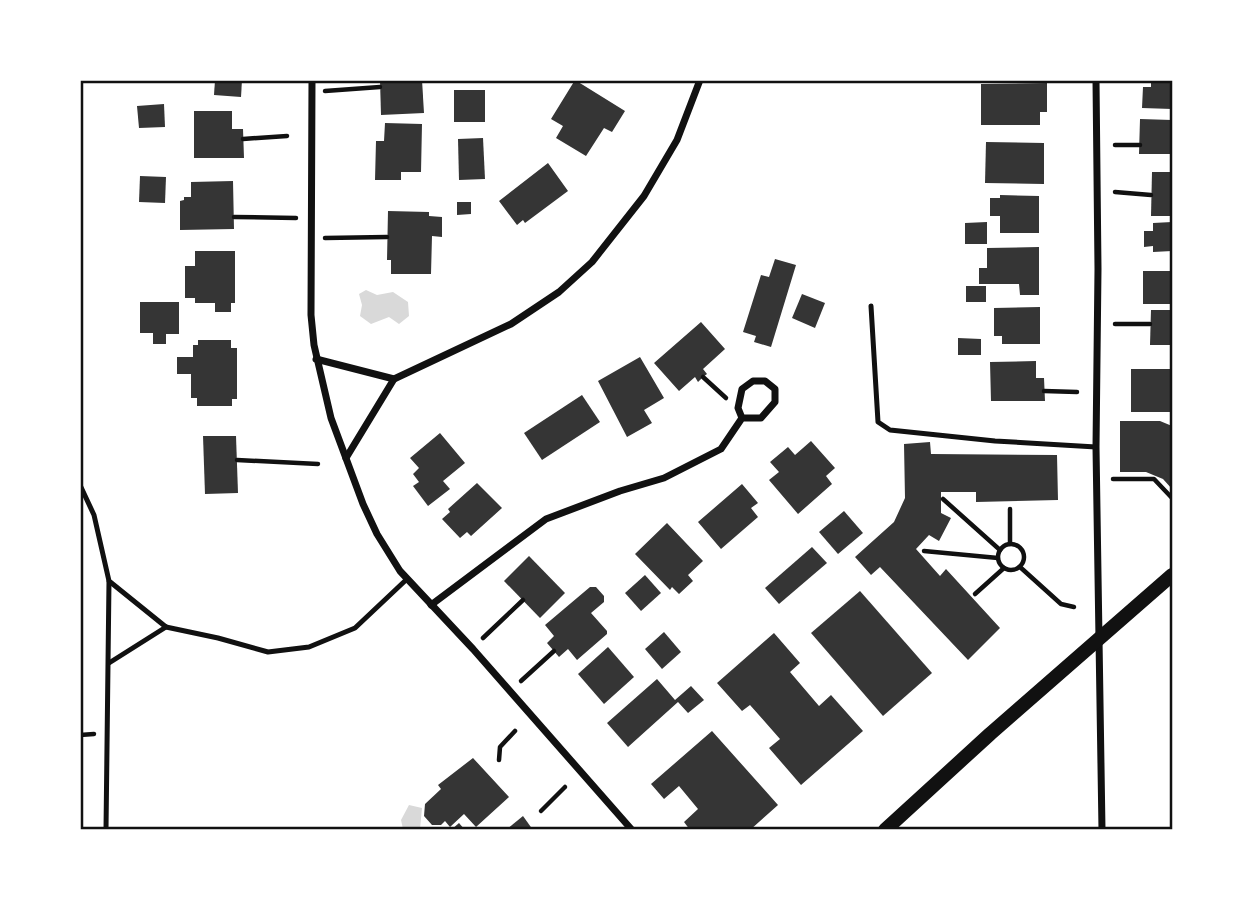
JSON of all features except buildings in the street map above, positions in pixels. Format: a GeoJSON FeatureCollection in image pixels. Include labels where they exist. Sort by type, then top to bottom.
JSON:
{"type":"FeatureCollection","features":[{"type":"Feature","properties":{"kind":"main road"},"geometry":{"type":"LineString","coordinates":[[885,830],[1172,575]]}},
{"type":"Feature","properties":{"kind":"street"},"geometry":{"type":"LineString","coordinates":[[312,80],[311,316],[316,359],[331,418],[363,503],[377,534],[407,579],[474,649],[632,830]]}},
{"type":"Feature","properties":{"kind":"street"},"geometry":{"type":"LineString","coordinates":[[346,458],[394,379],[512,324],[559,292],[593,262],[644,196],[677,141],[701,80]]}},
{"type":"Feature","properties":{"kind":"street"},"geometry":{"type":"LineString","coordinates":[[1096,80],[1096,447],[1102,830]]}},
{"type":"Feature","properties":{"kind":"street"},"geometry":{"type":"LineString","coordinates":[[316,359],[394,379]]}},
{"type":"Feature","properties":{"kind":"street"},"geometry":{"type":"LineString","coordinates":[[753,381],[765,381],[775,389],[775,402],[761,418],[742,418],[738,408],[742,389],[753,381]]}},
{"type":"Feature","properties":{"kind":"street"},"geometry":{"type":"LineString","coordinates":[[431,605],[546,519],[620,491],[664,478],[721,449],[742,418]]}},
{"type":"Feature","properties":{"kind":"lane"},"geometry":{"type":"LineString","coordinates":[[871,306],[878,422],[890,430],[995,441],[1096,447]]}},
{"type":"Feature","properties":{"kind":"lane"},"geometry":{"type":"LineString","coordinates":[[80,485],[94,515],[110,581],[106,830]]}},
{"type":"Feature","properties":{"kind":"lane"},"geometry":{"type":"LineString","coordinates":[[110,581],[166,627],[268,652],[309,647],[355,628],[407,579]]}},
{"type":"Feature","properties":{"kind":"lane"},"geometry":{"type":"LineString","coordinates":[[109,663],[166,627]]}},
{"type":"Feature","properties":{"kind":"path"},"geometry":{"type":"LineString","coordinates":[[312,91],[380,87]]}},
{"type":"Feature","properties":{"kind":"path"},"geometry":{"type":"LineString","coordinates":[[243,139],[287,136]]}},
{"type":"Feature","properties":{"kind":"path"},"geometry":{"type":"LineString","coordinates":[[1115,145],[1140,145]]}},
{"type":"Feature","properties":{"kind":"path"},"geometry":{"type":"LineString","coordinates":[[1115,192],[1151,195]]}},
{"type":"Feature","properties":{"kind":"path"},"geometry":{"type":"LineString","coordinates":[[234,217],[311,218]]}},
{"type":"Feature","properties":{"kind":"path"},"geometry":{"type":"LineString","coordinates":[[311,238],[387,237]]}},
{"type":"Feature","properties":{"kind":"path"},"geometry":{"type":"LineString","coordinates":[[1115,324],[1150,324]]}},
{"type":"Feature","properties":{"kind":"path"},"geometry":{"type":"LineString","coordinates":[[704,377],[738,408]]}},
{"type":"Feature","properties":{"kind":"path"},"geometry":{"type":"LineString","coordinates":[[1044,391],[1077,392]]}},
{"type":"Feature","properties":{"kind":"path"},"geometry":{"type":"LineString","coordinates":[[237,460],[318,464]]}},
{"type":"Feature","properties":{"kind":"path"},"geometry":{"type":"LineString","coordinates":[[1113,479],[1154,479],[1172,498]]}},
{"type":"Feature","properties":{"kind":"path"},"geometry":{"type":"LineString","coordinates":[[943,499],[1000,550]]}},
{"type":"Feature","properties":{"kind":"path"},"geometry":{"type":"LineString","coordinates":[[1010,509],[1010,544]]}},
{"type":"Feature","properties":{"kind":"path"},"geometry":{"type":"LineString","coordinates":[[1010,544],[1022,550],[1024,559],[1020,567],[1012,570],[1004,568],[998,558],[1000,550],[1010,544]]}},
{"type":"Feature","properties":{"kind":"path"},"geometry":{"type":"LineString","coordinates":[[924,551],[998,558]]}},
{"type":"Feature","properties":{"kind":"path"},"geometry":{"type":"LineString","coordinates":[[1020,567],[1061,604],[1074,607]]}},
{"type":"Feature","properties":{"kind":"path"},"geometry":{"type":"LineString","coordinates":[[975,594],[1004,568]]}},
{"type":"Feature","properties":{"kind":"path"},"geometry":{"type":"LineString","coordinates":[[474,649],[523,600]]}},
{"type":"Feature","properties":{"kind":"path"},"geometry":{"type":"LineString","coordinates":[[510,690],[554,651]]}},
{"type":"Feature","properties":{"kind":"path"},"geometry":{"type":"LineString","coordinates":[[499,760],[500,747],[515,731]]}},
{"type":"Feature","properties":{"kind":"path"},"geometry":{"type":"LineString","coordinates":[[541,811],[565,787]]}},
{"type":"Feature","properties":{"kind":"shaded area"},"geometry":{"type":"Polygon","coordinates":[[[366,290],[377,295],[393,292],[408,302],[409,316],[399,324],[389,317],[371,324],[360,316],[362,305],[359,294],[366,290]]]}},
{"type":"Feature","properties":{"kind":"shaded area"},"geometry":{"type":"Polygon","coordinates":[[[409,805],[422,808],[420,829],[403,829],[401,820],[409,805]]]}}]}
